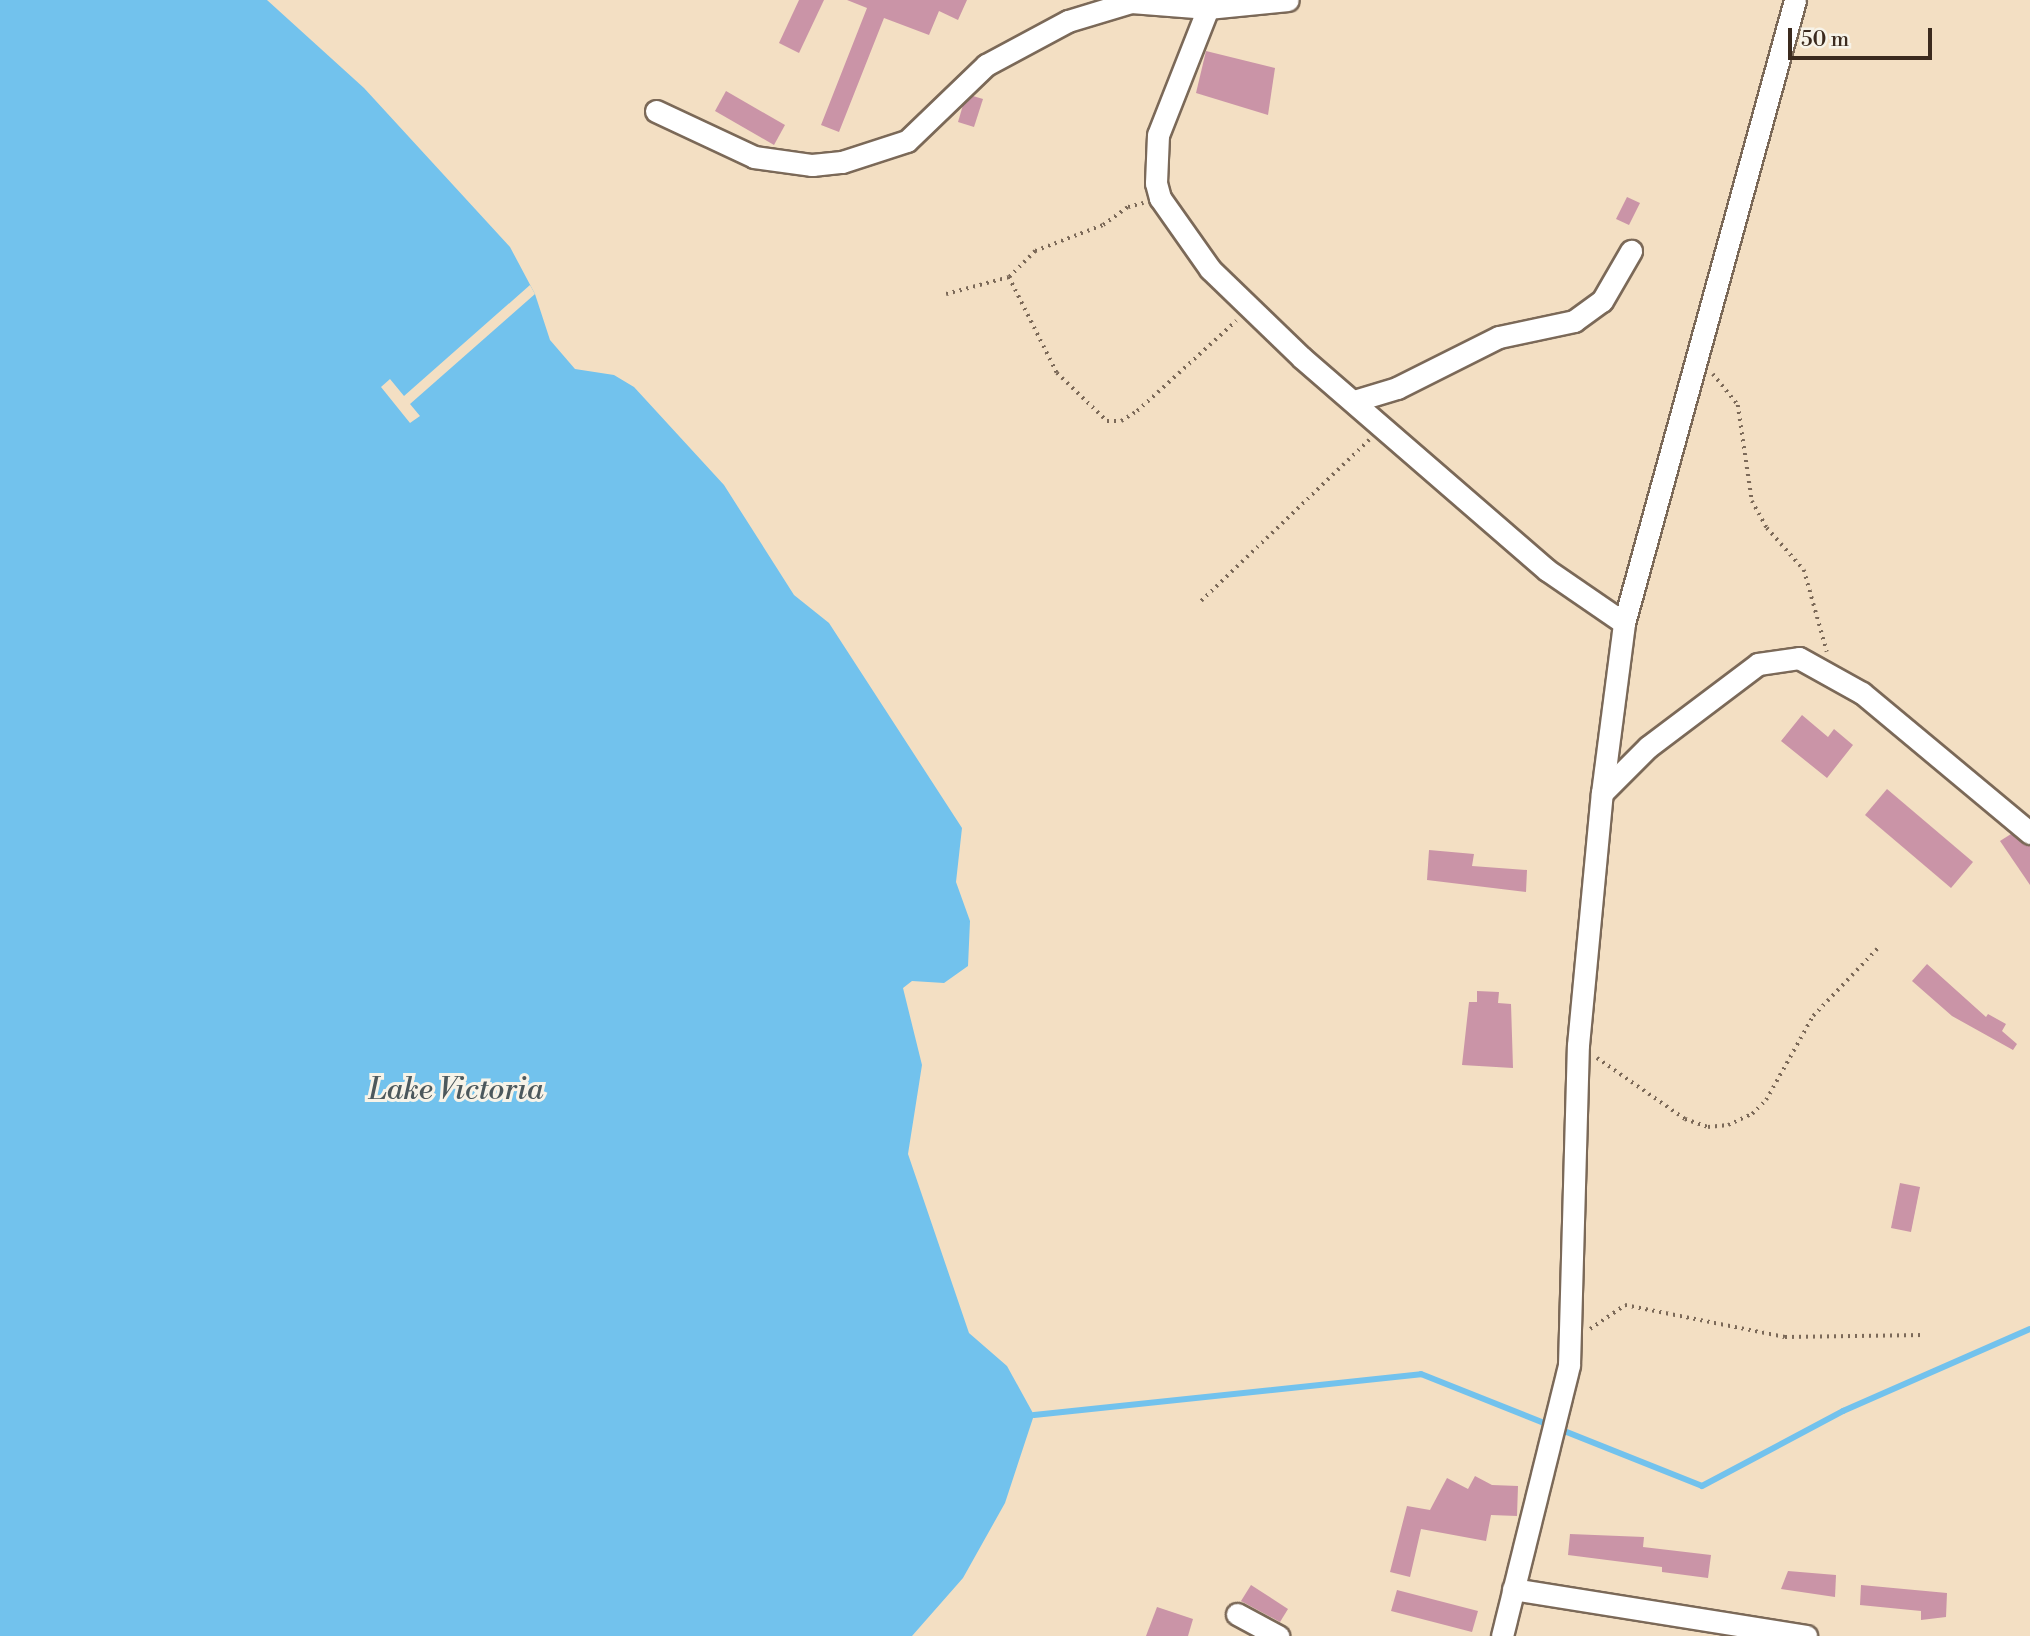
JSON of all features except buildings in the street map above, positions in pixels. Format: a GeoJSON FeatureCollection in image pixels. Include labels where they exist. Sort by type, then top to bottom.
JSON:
{"type":"FeatureCollection","features":[{"type":"Feature","properties":{"kind":"street"},"geometry":{"type":"LineString","coordinates":[[656,111],[754,157],[813,165],[842,162],[907,141],[986,65],[1068,20],[1131,2],[1208,8],[1288,0]]}},
{"type":"Feature","properties":{"kind":"street"},"geometry":{"type":"LineString","coordinates":[[1502,1636],[1569,1365],[1578,1045],[1601,793],[1624,623],[1795,0]]}},
{"type":"Feature","properties":{"kind":"street"},"geometry":{"type":"LineString","coordinates":[[1208,8],[1158,135],[1156,183],[1160,198],[1210,269],[1251,309],[1547,570],[1624,623]]}},
{"type":"Feature","properties":{"kind":"street"},"geometry":{"type":"LineString","coordinates":[[1354,401],[1397,388],[1499,337],[1574,321],[1601,301],[1631,251]]}},
{"type":"Feature","properties":{"kind":"street"},"geometry":{"type":"LineString","coordinates":[[1601,793],[1648,747],[1758,664],[1799,659],[1833,674],[2004,807],[2030,833]]}},
{"type":"Feature","properties":{"kind":"street"},"geometry":{"type":"LineString","coordinates":[[1513,1589],[1806,1636]]}},
{"type":"Feature","properties":{"kind":"street"},"geometry":{"type":"LineString","coordinates":[[1237,1614],[1278,1636]]}},
{"type":"Feature","properties":{"kind":"path"},"geometry":{"type":"LineString","coordinates":[[946,294],[1009,277],[1035,251],[1103,225],[1128,207],[1160,198]]}},
{"type":"Feature","properties":{"kind":"path"},"geometry":{"type":"LineString","coordinates":[[1009,277],[1057,373],[1089,408],[1110,422],[1137,411],[1251,309]]}},
{"type":"Feature","properties":{"kind":"path"},"geometry":{"type":"LineString","coordinates":[[1700,354],[1738,405],[1752,501],[1768,528],[1804,570],[1833,674]]}},
{"type":"Feature","properties":{"kind":"path"},"geometry":{"type":"LineString","coordinates":[[1201,601],[1300,502],[1383,427]]}},
{"type":"Feature","properties":{"kind":"path"},"geometry":{"type":"LineString","coordinates":[[1578,1045],[1685,1119],[1708,1127],[1728,1125],[1752,1114],[1766,1100],[1813,1016],[1879,947]]}},
{"type":"Feature","properties":{"kind":"path"},"geometry":{"type":"LineString","coordinates":[[1569,1339],[1602,1324],[1625,1305],[1785,1337],[1924,1335]]}},
{"type":"Feature","properties":{"kind":"water","name":"Lake Victoria"},"geometry":{"type":"Polygon","coordinates":[[[0,0],[267,0],[364,88],[510,247],[535,294],[550,340],[575,369],[614,375],[634,387],[724,485],[794,595],[829,623],[962,828],[956,882],[970,921],[968,966],[944,983],[912,981],[903,988],[922,1065],[908,1154],[969,1333],[1007,1366],[1034,1415],[1005,1503],[963,1578],[912,1636],[0,1636],[0,0]]]}},
{"type":"Feature","properties":{"kind":"pier"},"geometry":{"type":"Polygon","coordinates":[[[530,285],[535,294],[410,404],[420,416],[410,423],[381,387],[390,379],[404,396],[530,285]]]}},
{"type":"Feature","properties":{"kind":"waterway"},"geometry":{"type":"LineString","coordinates":[[1034,1415],[1421,1374],[1702,1486],[1843,1411],[2030,1329]]}}]}
